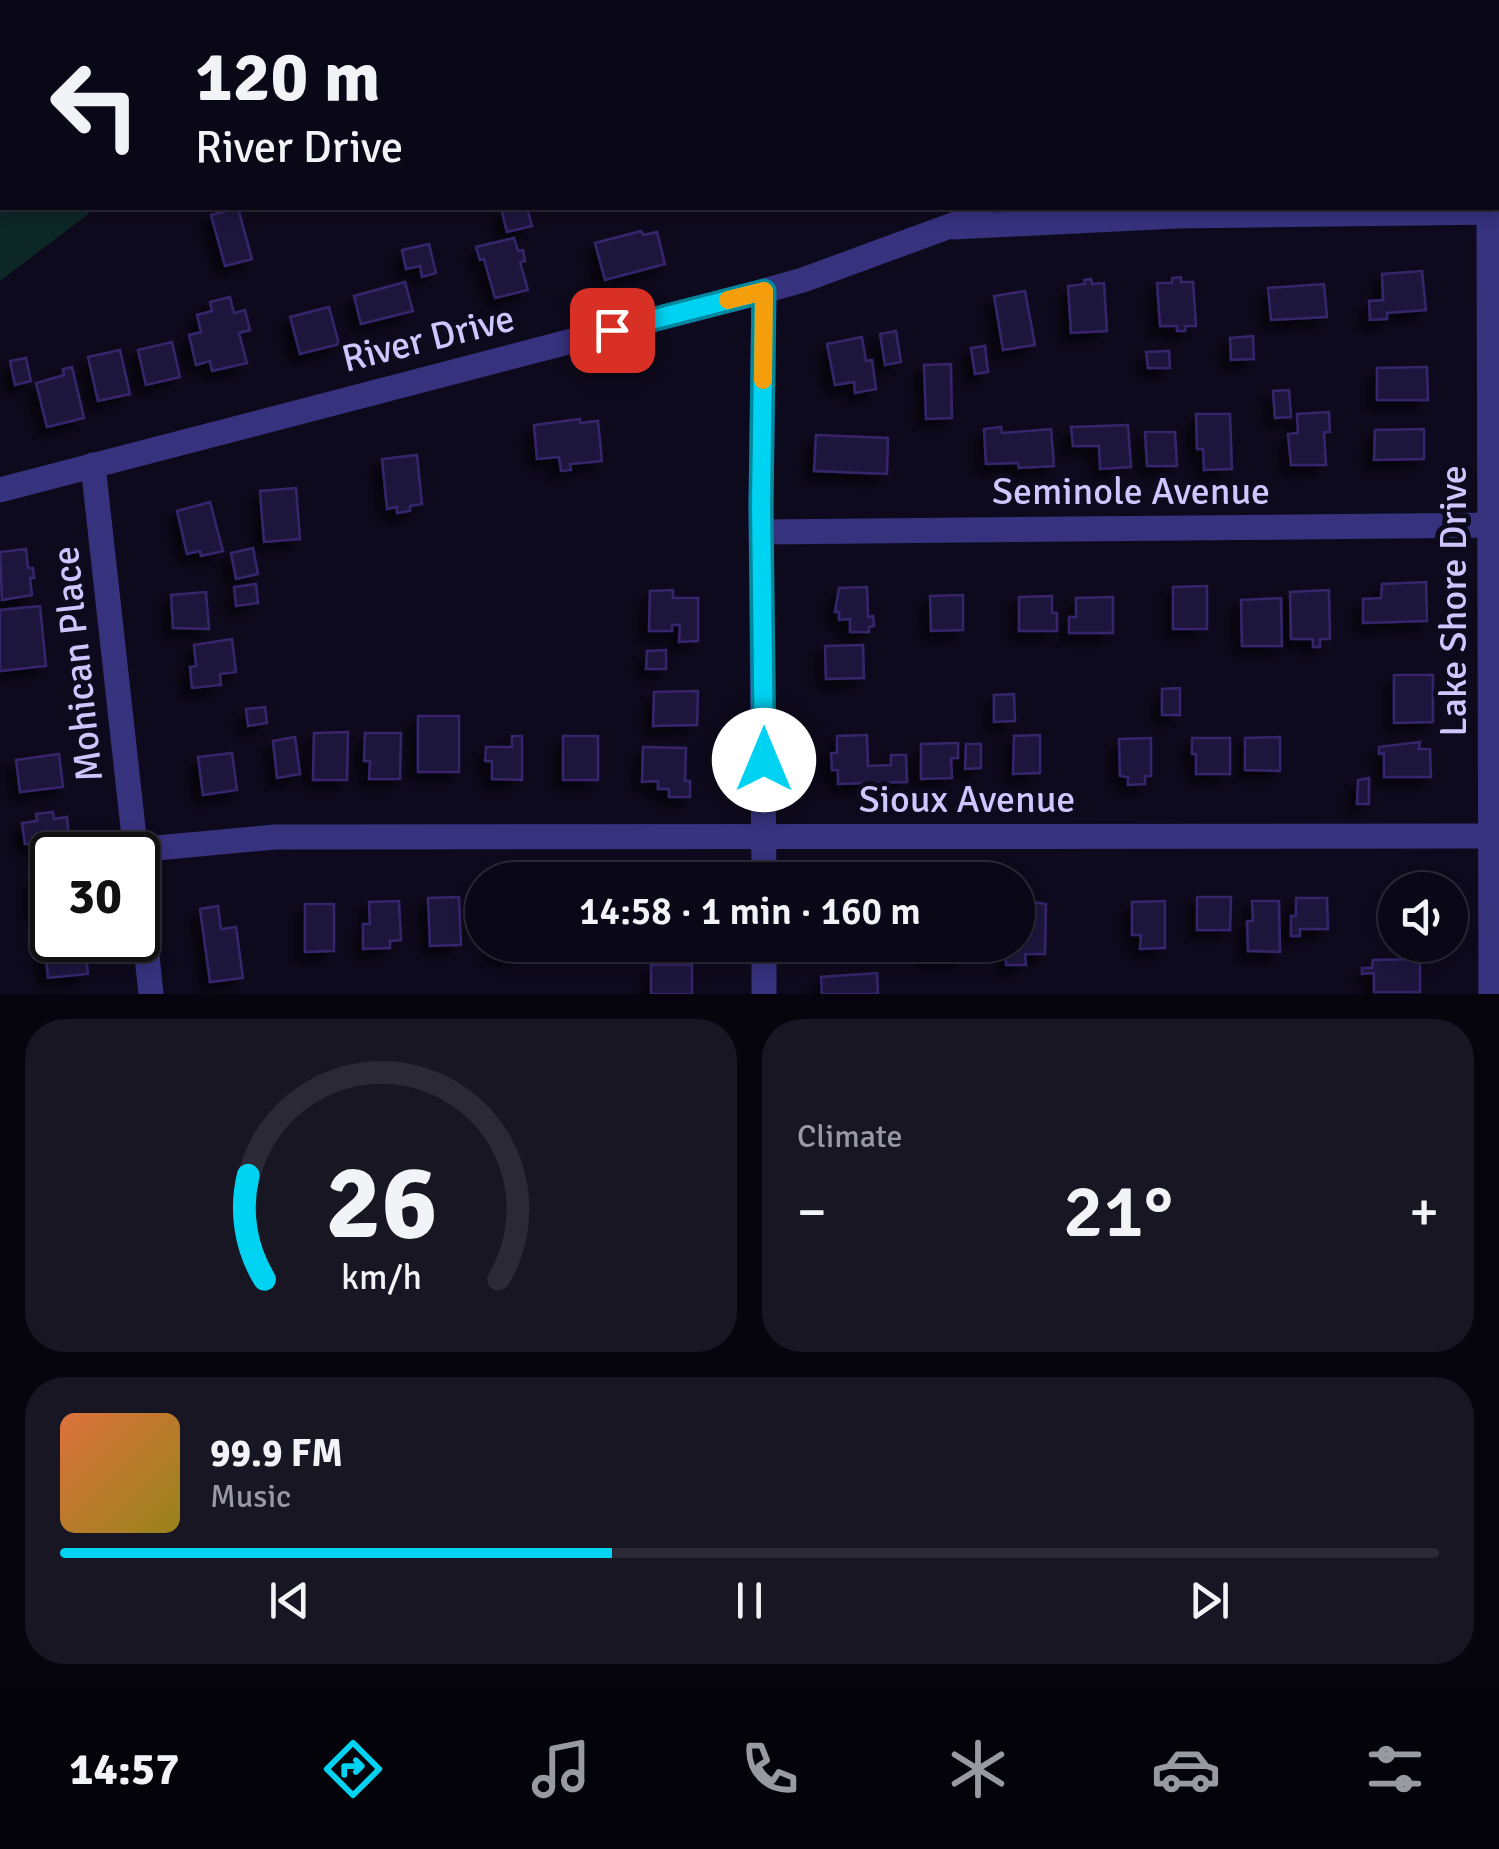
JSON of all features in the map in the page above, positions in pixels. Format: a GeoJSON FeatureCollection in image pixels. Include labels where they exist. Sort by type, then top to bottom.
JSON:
{"type":"FeatureCollection","features":[{"type":"Feature","properties":{"kind":"street","name":"River Drive"},"geometry":{"type":"LineString","coordinates":[[0,490],[764,291],[969,219],[980,210]]}},
{"type":"Feature","properties":{"kind":"street"},"geometry":{"type":"LineString","coordinates":[[944,228],[1177,216],[1493,211]]}},
{"type":"Feature","properties":{"kind":"street","name":"Lake Shore Drive"},"geometry":{"type":"LineString","coordinates":[[1492,994],[1493,211]]}},
{"type":"Feature","properties":{"kind":"street"},"geometry":{"type":"LineString","coordinates":[[764,291],[764,862]]}},
{"type":"Feature","properties":{"kind":"street","name":"Mohican Place"},"geometry":{"type":"LineString","coordinates":[[93,465],[133,832]]}},
{"type":"Feature","properties":{"kind":"street","name":"Seminole Avenue"},"geometry":{"type":"LineString","coordinates":[[762,532],[1495,525]]}},
{"type":"Feature","properties":{"kind":"street","name":"Sioux Avenue"},"geometry":{"type":"LineString","coordinates":[[160,855],[275,838],[1495,836]]}},
{"type":"Feature","properties":{"kind":"street","name":"Mohican Place"},"geometry":{"type":"LineString","coordinates":[[147,962],[150,994]]}},
{"type":"Feature","properties":{"kind":"street"},"geometry":{"type":"LineString","coordinates":[[764,962],[764,994]]}},
{"type":"Feature","properties":{"kind":"green space"},"geometry":{"type":"Polygon","coordinates":[[[0,210],[93,210],[0,281],[0,210]]]}},
{"type":"Feature","properties":{"kind":"building"},"geometry":{"type":"Polygon","coordinates":[[[239,210],[252,259],[225,266],[211,215],[239,210]]]}},
{"type":"Feature","properties":{"kind":"building"},"geometry":{"type":"Polygon","coordinates":[[[502,210],[528,210],[532,226],[507,232],[502,210]]]}},
{"type":"Feature","properties":{"kind":"building"},"geometry":{"type":"Polygon","coordinates":[[[641,231],[643,235],[657,232],[665,264],[605,280],[595,243],[641,231]]]}},
{"type":"Feature","properties":{"kind":"building"},"geometry":{"type":"Polygon","coordinates":[[[514,238],[518,251],[523,250],[525,261],[520,262],[528,290],[495,298],[484,259],[480,260],[476,247],[514,238]]]}},
{"type":"Feature","properties":{"kind":"building"},"geometry":{"type":"Polygon","coordinates":[[[429,244],[436,273],[422,277],[420,266],[406,269],[402,250],[429,244]]]}},
{"type":"Feature","properties":{"kind":"building"},"geometry":{"type":"Polygon","coordinates":[[[1422,271],[1426,310],[1387,313],[1387,319],[1370,320],[1369,301],[1383,300],[1382,274],[1422,271]]]}},
{"type":"Feature","properties":{"kind":"building"},"geometry":{"type":"Polygon","coordinates":[[[1181,277],[1181,282],[1193,282],[1196,326],[1177,331],[1177,326],[1160,326],[1157,283],[1172,283],[1172,278],[1181,277]]]}},
{"type":"Feature","properties":{"kind":"building"},"geometry":{"type":"Polygon","coordinates":[[[1091,279],[1092,284],[1104,283],[1107,331],[1071,333],[1068,286],[1085,284],[1084,280],[1091,279]]]}},
{"type":"Feature","properties":{"kind":"building"},"geometry":{"type":"Polygon","coordinates":[[[405,282],[413,311],[361,324],[354,296],[405,282]]]}},
{"type":"Feature","properties":{"kind":"building"},"geometry":{"type":"Polygon","coordinates":[[[1324,284],[1327,317],[1271,320],[1268,288],[1324,284]]]}},
{"type":"Feature","properties":{"kind":"building"},"geometry":{"type":"Polygon","coordinates":[[[1025,291],[1035,345],[1003,350],[994,296],[1025,291]]]}},
{"type":"Feature","properties":{"kind":"building"},"geometry":{"type":"Polygon","coordinates":[[[230,297],[234,313],[245,310],[250,330],[239,333],[247,363],[212,371],[210,361],[196,365],[189,335],[201,332],[197,315],[212,311],[210,302],[230,297]]]}},
{"type":"Feature","properties":{"kind":"building"},"geometry":{"type":"Polygon","coordinates":[[[329,307],[339,344],[300,354],[290,317],[329,307]]]}},
{"type":"Feature","properties":{"kind":"building"},"geometry":{"type":"Polygon","coordinates":[[[896,331],[901,362],[885,365],[880,334],[896,331]]]}},
{"type":"Feature","properties":{"kind":"building"},"geometry":{"type":"Polygon","coordinates":[[[1253,336],[1254,359],[1231,360],[1230,338],[1253,336]]]}},
{"type":"Feature","properties":{"kind":"building"},"geometry":{"type":"Polygon","coordinates":[[[862,337],[866,361],[872,360],[876,389],[855,393],[854,382],[835,385],[827,344],[862,337]]]}},
{"type":"Feature","properties":{"kind":"building"},"geometry":{"type":"Polygon","coordinates":[[[172,342],[180,377],[146,385],[138,350],[172,342]]]}},
{"type":"Feature","properties":{"kind":"building"},"geometry":{"type":"Polygon","coordinates":[[[985,346],[988,372],[975,374],[971,348],[985,346]]]}},
{"type":"Feature","properties":{"kind":"building"},"geometry":{"type":"Polygon","coordinates":[[[120,350],[130,394],[98,401],[88,357],[120,350]]]}},
{"type":"Feature","properties":{"kind":"building"},"geometry":{"type":"Polygon","coordinates":[[[1169,351],[1170,368],[1148,368],[1146,352],[1169,351]]]}},
{"type":"Feature","properties":{"kind":"building"},"geometry":{"type":"Polygon","coordinates":[[[26,358],[31,381],[15,385],[10,361],[26,358]]]}},
{"type":"Feature","properties":{"kind":"building"},"geometry":{"type":"Polygon","coordinates":[[[951,364],[952,418],[926,419],[924,365],[951,364]]]}},
{"type":"Feature","properties":{"kind":"building"},"geometry":{"type":"Polygon","coordinates":[[[72,367],[84,418],[47,427],[36,383],[64,375],[63,369],[72,367]]]}},
{"type":"Feature","properties":{"kind":"building"},"geometry":{"type":"Polygon","coordinates":[[[1427,367],[1428,400],[1377,400],[1377,368],[1427,367]]]}},
{"type":"Feature","properties":{"kind":"building"},"geometry":{"type":"Polygon","coordinates":[[[1289,390],[1291,417],[1275,418],[1273,391],[1289,390]]]}},
{"type":"Feature","properties":{"kind":"building"},"geometry":{"type":"Polygon","coordinates":[[[1329,412],[1330,432],[1324,432],[1326,465],[1291,465],[1288,434],[1298,433],[1297,414],[1329,412]]]}},
{"type":"Feature","properties":{"kind":"building"},"geometry":{"type":"Polygon","coordinates":[[[1196,414],[1230,414],[1232,469],[1204,470],[1203,449],[1197,449],[1196,414]]]}},
{"type":"Feature","properties":{"kind":"building"},"geometry":{"type":"Polygon","coordinates":[[[580,419],[580,423],[598,421],[602,461],[570,464],[571,470],[561,471],[559,457],[537,459],[534,425],[580,419]]]}},
{"type":"Feature","properties":{"kind":"building"},"geometry":{"type":"Polygon","coordinates":[[[1128,425],[1131,467],[1100,469],[1099,446],[1073,446],[1071,427],[1128,425]]]}},
{"type":"Feature","properties":{"kind":"building"},"geometry":{"type":"Polygon","coordinates":[[[1001,427],[1002,433],[1051,429],[1054,466],[1019,468],[1018,463],[986,464],[984,429],[1001,427]]]}},
{"type":"Feature","properties":{"kind":"building"},"geometry":{"type":"Polygon","coordinates":[[[1424,429],[1424,459],[1374,460],[1375,430],[1424,429]]]}},
{"type":"Feature","properties":{"kind":"building"},"geometry":{"type":"Polygon","coordinates":[[[1145,432],[1175,432],[1177,466],[1147,466],[1145,432]]]}},
{"type":"Feature","properties":{"kind":"building"},"geometry":{"type":"Polygon","coordinates":[[[816,435],[888,438],[887,474],[814,471],[816,435]]]}},
{"type":"Feature","properties":{"kind":"building"},"geometry":{"type":"Polygon","coordinates":[[[417,455],[422,504],[397,513],[397,507],[387,509],[382,459],[417,455]]]}},
{"type":"Feature","properties":{"kind":"building"},"geometry":{"type":"Polygon","coordinates":[[[296,488],[300,539],[264,542],[260,491],[296,488]]]}},
{"type":"Feature","properties":{"kind":"building"},"geometry":{"type":"Polygon","coordinates":[[[210,502],[223,551],[201,556],[200,551],[187,554],[177,511],[210,502]]]}},
{"type":"Feature","properties":{"kind":"building"},"geometry":{"type":"Polygon","coordinates":[[[253,548],[258,574],[236,579],[231,553],[253,548]]]}},
{"type":"Feature","properties":{"kind":"building"},"geometry":{"type":"Polygon","coordinates":[[[26,549],[28,568],[33,568],[32,595],[2,600],[0,552],[26,549]]]}},
{"type":"Feature","properties":{"kind":"building"},"geometry":{"type":"Polygon","coordinates":[[[1426,582],[1427,621],[1363,623],[1363,599],[1381,598],[1382,584],[1426,582]]]}},
{"type":"Feature","properties":{"kind":"building"},"geometry":{"type":"Polygon","coordinates":[[[256,584],[258,603],[236,606],[234,587],[256,584]]]}},
{"type":"Feature","properties":{"kind":"building"},"geometry":{"type":"Polygon","coordinates":[[[1207,586],[1207,629],[1173,629],[1173,587],[1207,586]]]}},
{"type":"Feature","properties":{"kind":"building"},"geometry":{"type":"Polygon","coordinates":[[[867,587],[868,617],[873,616],[874,626],[869,627],[869,632],[850,632],[850,619],[839,620],[839,612],[835,612],[839,588],[867,587]]]}},
{"type":"Feature","properties":{"kind":"building"},"geometry":{"type":"Polygon","coordinates":[[[673,590],[673,598],[698,598],[698,641],[679,642],[680,625],[672,625],[672,631],[649,631],[650,591],[673,590]]]}},
{"type":"Feature","properties":{"kind":"building"},"geometry":{"type":"Polygon","coordinates":[[[1329,590],[1330,639],[1320,639],[1320,647],[1313,647],[1313,639],[1291,639],[1290,592],[1329,590]]]}},
{"type":"Feature","properties":{"kind":"building"},"geometry":{"type":"Polygon","coordinates":[[[206,592],[209,629],[173,628],[171,595],[206,592]]]}},
{"type":"Feature","properties":{"kind":"building"},"geometry":{"type":"Polygon","coordinates":[[[963,595],[963,630],[931,631],[930,596],[963,595]]]}},
{"type":"Feature","properties":{"kind":"building"},"geometry":{"type":"Polygon","coordinates":[[[1052,596],[1057,631],[1019,631],[1019,597],[1052,596]]]}},
{"type":"Feature","properties":{"kind":"building"},"geometry":{"type":"Polygon","coordinates":[[[1113,597],[1113,633],[1069,633],[1069,617],[1076,617],[1076,598],[1113,597]]]}},
{"type":"Feature","properties":{"kind":"building"},"geometry":{"type":"Polygon","coordinates":[[[1281,598],[1282,646],[1242,646],[1241,600],[1281,598]]]}},
{"type":"Feature","properties":{"kind":"building"},"geometry":{"type":"Polygon","coordinates":[[[40,606],[46,666],[0,671],[0,610],[40,606]]]}},
{"type":"Feature","properties":{"kind":"building"},"geometry":{"type":"Polygon","coordinates":[[[232,639],[236,672],[220,674],[221,685],[192,688],[194,645],[232,639]]]}},
{"type":"Feature","properties":{"kind":"building"},"geometry":{"type":"Polygon","coordinates":[[[863,645],[864,678],[826,679],[825,646],[863,645]]]}},
{"type":"Feature","properties":{"kind":"building"},"geometry":{"type":"Polygon","coordinates":[[[666,650],[666,669],[646,669],[647,651],[666,650]]]}},
{"type":"Feature","properties":{"kind":"building"},"geometry":{"type":"Polygon","coordinates":[[[1394,675],[1433,675],[1433,722],[1394,723],[1394,675]]]}},
{"type":"Feature","properties":{"kind":"building"},"geometry":{"type":"Polygon","coordinates":[[[1180,688],[1180,715],[1162,715],[1162,689],[1180,688]]]}},
{"type":"Feature","properties":{"kind":"building"},"geometry":{"type":"Polygon","coordinates":[[[698,691],[697,725],[653,726],[654,692],[698,691]]]}},
{"type":"Feature","properties":{"kind":"building"},"geometry":{"type":"Polygon","coordinates":[[[1014,694],[1015,721],[994,722],[994,695],[1014,694]]]}},
{"type":"Feature","properties":{"kind":"building"},"geometry":{"type":"Polygon","coordinates":[[[265,707],[267,723],[248,726],[246,709],[265,707]]]}},
{"type":"Feature","properties":{"kind":"building"},"geometry":{"type":"Polygon","coordinates":[[[418,716],[459,716],[459,772],[418,772],[418,716]]]}},
{"type":"Feature","properties":{"kind":"building"},"geometry":{"type":"Polygon","coordinates":[[[348,732],[347,780],[313,780],[314,733],[348,732]]]}},
{"type":"Feature","properties":{"kind":"building"},"geometry":{"type":"Polygon","coordinates":[[[365,733],[401,733],[400,779],[369,779],[370,761],[364,761],[365,733]]]}},
{"type":"Feature","properties":{"kind":"building"},"geometry":{"type":"Polygon","coordinates":[[[867,735],[868,766],[891,765],[891,755],[906,755],[907,782],[838,784],[838,770],[832,770],[831,753],[837,753],[837,736],[867,735]]]}},
{"type":"Feature","properties":{"kind":"building"},"geometry":{"type":"Polygon","coordinates":[[[1040,735],[1040,773],[1013,774],[1014,736],[1040,735]]]}},
{"type":"Feature","properties":{"kind":"building"},"geometry":{"type":"Polygon","coordinates":[[[512,736],[522,736],[522,780],[492,779],[492,761],[485,761],[486,747],[512,747],[512,736]]]}},
{"type":"Feature","properties":{"kind":"building"},"geometry":{"type":"Polygon","coordinates":[[[563,736],[598,736],[598,780],[563,780],[563,736]]]}},
{"type":"Feature","properties":{"kind":"building"},"geometry":{"type":"Polygon","coordinates":[[[295,737],[300,774],[277,778],[273,741],[295,737]]]}},
{"type":"Feature","properties":{"kind":"building"},"geometry":{"type":"Polygon","coordinates":[[[1280,737],[1280,771],[1245,770],[1245,738],[1280,737]]]}},
{"type":"Feature","properties":{"kind":"building"},"geometry":{"type":"Polygon","coordinates":[[[1151,738],[1151,776],[1145,776],[1145,784],[1128,785],[1128,777],[1120,776],[1119,739],[1151,738]]]}},
{"type":"Feature","properties":{"kind":"building"},"geometry":{"type":"Polygon","coordinates":[[[1192,738],[1230,738],[1230,774],[1196,774],[1192,738]]]}},
{"type":"Feature","properties":{"kind":"building"},"geometry":{"type":"Polygon","coordinates":[[[1420,742],[1419,749],[1430,749],[1431,777],[1384,777],[1384,753],[1379,754],[1379,747],[1420,742]]]}},
{"type":"Feature","properties":{"kind":"building"},"geometry":{"type":"Polygon","coordinates":[[[958,743],[958,758],[951,758],[952,778],[921,779],[921,744],[958,743]]]}},
{"type":"Feature","properties":{"kind":"building"},"geometry":{"type":"Polygon","coordinates":[[[966,744],[981,744],[981,768],[965,769],[966,744]]]}},
{"type":"Feature","properties":{"kind":"building"},"geometry":{"type":"Polygon","coordinates":[[[643,747],[686,748],[685,781],[690,781],[690,797],[669,797],[669,789],[658,789],[658,781],[642,782],[643,747]]]}},
{"type":"Feature","properties":{"kind":"building"},"geometry":{"type":"Polygon","coordinates":[[[232,753],[237,790],[203,795],[198,757],[232,753]]]}},
{"type":"Feature","properties":{"kind":"building"},"geometry":{"type":"Polygon","coordinates":[[[59,754],[63,787],[20,792],[16,760],[59,754]]]}},
{"type":"Feature","properties":{"kind":"building"},"geometry":{"type":"Polygon","coordinates":[[[1369,778],[1369,804],[1357,804],[1358,780],[1369,778]]]}},
{"type":"Feature","properties":{"kind":"building"},"geometry":{"type":"Polygon","coordinates":[[[53,812],[54,819],[67,817],[68,832],[30,832],[30,844],[25,844],[22,823],[37,821],[36,814],[53,812]]]}},
{"type":"Feature","properties":{"kind":"building"},"geometry":{"type":"Polygon","coordinates":[[[459,897],[461,945],[430,946],[428,898],[459,897]]]}},
{"type":"Feature","properties":{"kind":"building"},"geometry":{"type":"Polygon","coordinates":[[[1197,897],[1231,897],[1230,930],[1197,930],[1197,897]]]}},
{"type":"Feature","properties":{"kind":"building"},"geometry":{"type":"Polygon","coordinates":[[[1296,898],[1327,898],[1328,929],[1300,929],[1300,936],[1291,936],[1296,898]]]}},
{"type":"Feature","properties":{"kind":"building"},"geometry":{"type":"Polygon","coordinates":[[[399,901],[401,940],[390,941],[390,948],[363,949],[363,924],[370,924],[369,902],[399,901]]]}},
{"type":"Feature","properties":{"kind":"building"},"geometry":{"type":"Polygon","coordinates":[[[1165,901],[1165,948],[1140,949],[1141,935],[1132,935],[1132,902],[1165,901]]]}},
{"type":"Feature","properties":{"kind":"building"},"geometry":{"type":"Polygon","coordinates":[[[1252,901],[1279,901],[1280,952],[1248,951],[1247,921],[1253,921],[1252,901]]]}},
{"type":"Feature","properties":{"kind":"building"},"geometry":{"type":"Polygon","coordinates":[[[1035,902],[1046,904],[1045,954],[1035,954],[1035,902]]]}},
{"type":"Feature","properties":{"kind":"building"},"geometry":{"type":"Polygon","coordinates":[[[305,904],[334,904],[334,951],[305,952],[305,904]]]}},
{"type":"Feature","properties":{"kind":"building"},"geometry":{"type":"Polygon","coordinates":[[[218,906],[221,929],[236,927],[243,978],[210,982],[200,909],[218,906]]]}},
{"type":"Feature","properties":{"kind":"building"},"geometry":{"type":"Polygon","coordinates":[[[1373,960],[1420,962],[1420,992],[1374,992],[1374,973],[1362,974],[1362,968],[1372,968],[1373,960]]]}},
{"type":"Feature","properties":{"kind":"building"},"geometry":{"type":"Polygon","coordinates":[[[46,962],[87,962],[88,974],[48,978],[46,962]]]}},
{"type":"Feature","properties":{"kind":"building"},"geometry":{"type":"Polygon","coordinates":[[[651,965],[692,965],[692,994],[651,994],[651,965]]]}},
{"type":"Feature","properties":{"kind":"building"},"geometry":{"type":"Polygon","coordinates":[[[877,973],[878,994],[822,994],[821,977],[877,973]]]}},
{"type":"Feature","properties":{"kind":"slow traffic"},"geometry":{"type":"LineString","coordinates":[[728,300],[764,291],[763,380]]}},
{"type":"Feature","properties":{"kind":"route"},"geometry":{"type":"LineString","coordinates":[[612,330],[764,291],[764,760]]}}]}
